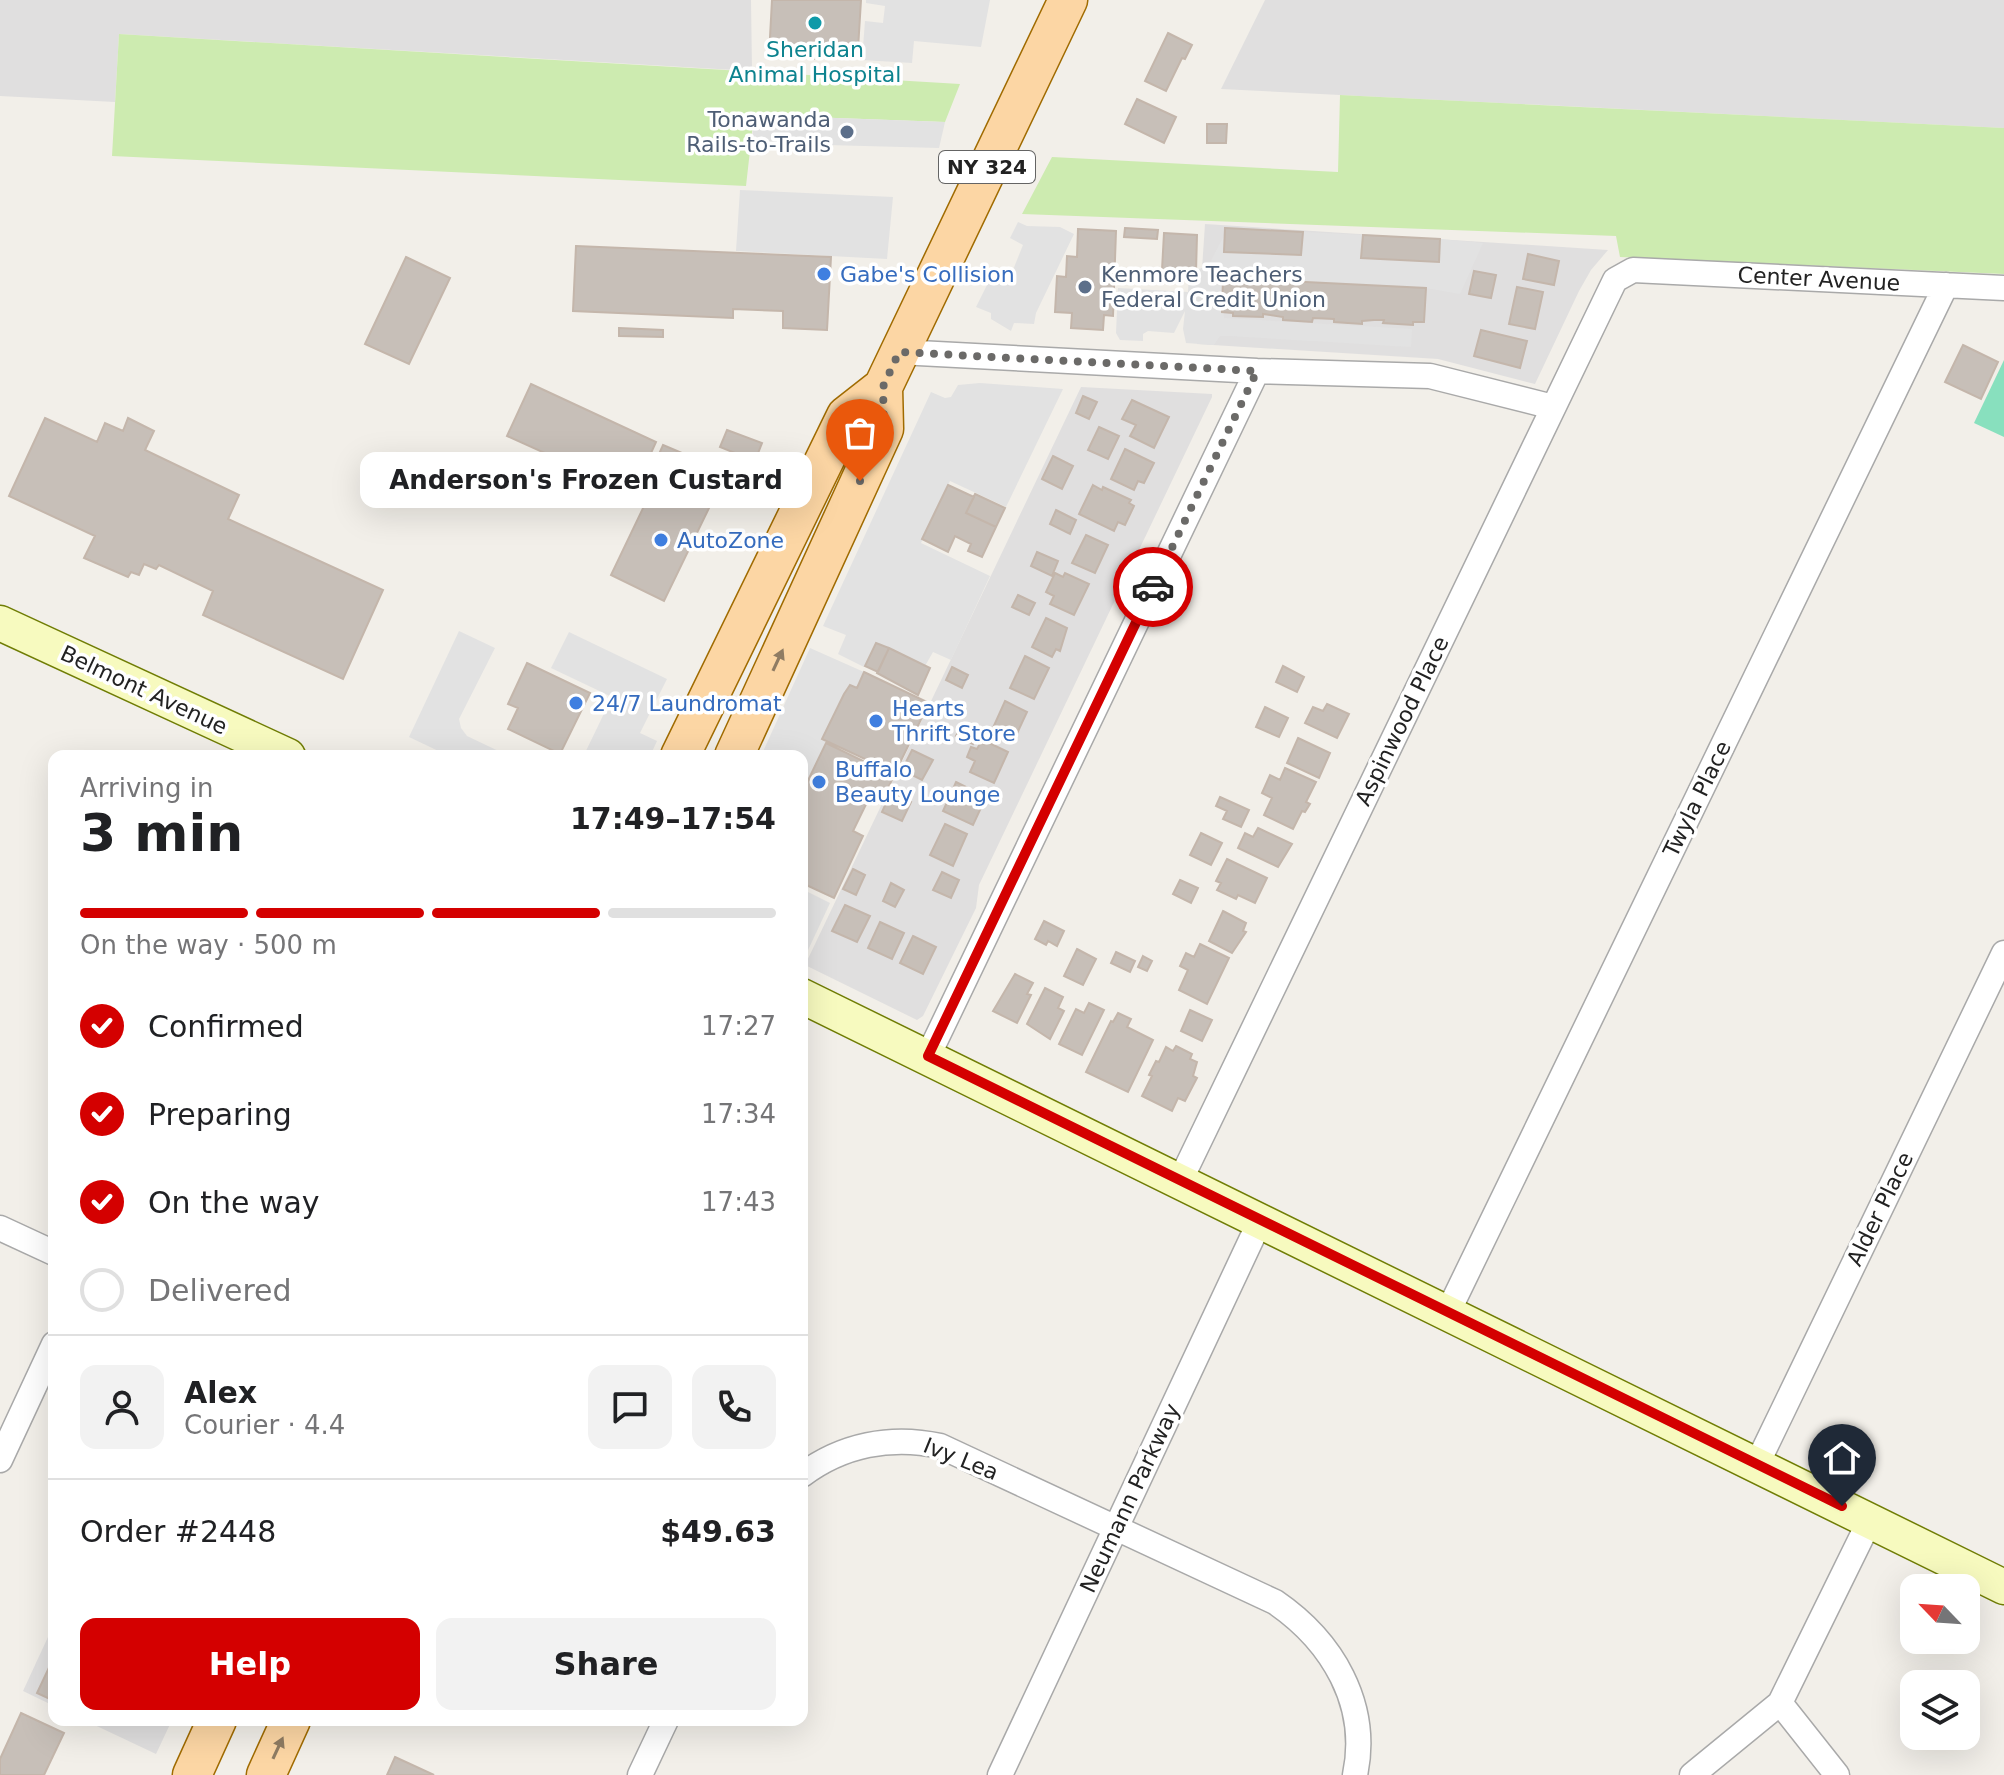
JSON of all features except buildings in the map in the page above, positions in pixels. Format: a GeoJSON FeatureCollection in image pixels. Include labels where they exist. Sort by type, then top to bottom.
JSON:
{"type":"FeatureCollection","features":[{"type":"Feature","properties":{"kind":"main road","name":"NY 324"},"geometry":{"type":"LineString","coordinates":[[737,750],[884,429],[883,387],[1068,0]]}},
{"type":"Feature","properties":{"kind":"main road","name":"NY 324"},"geometry":{"type":"LineString","coordinates":[[683,750],[846,416],[883,387]]}},
{"type":"Feature","properties":{"kind":"main road"},"geometry":{"type":"LineString","coordinates":[[192,1775],[214,1726]]}},
{"type":"Feature","properties":{"kind":"main road"},"geometry":{"type":"LineString","coordinates":[[266,1775],[288,1726]]}},
{"type":"Feature","properties":{"kind":"street","name":"Center Avenue"},"geometry":{"type":"LineString","coordinates":[[1633,270],[2004,288]]}},
{"type":"Feature","properties":{"kind":"street","name":"Aspinwood Place"},"geometry":{"type":"LineString","coordinates":[[1180,1181],[1615,280],[1633,270]]}},
{"type":"Feature","properties":{"kind":"street","name":"Twyla Place"},"geometry":{"type":"LineString","coordinates":[[1448,1312],[1946,285]]}},
{"type":"Feature","properties":{"kind":"street"},"geometry":{"type":"LineString","coordinates":[[899,352],[1257,371],[1430,376],[1553,407]]}},
{"type":"Feature","properties":{"kind":"street"},"geometry":{"type":"LineString","coordinates":[[928,1056],[1257,371]]}},
{"type":"Feature","properties":{"kind":"street","name":"Belmont Avenue"},"geometry":{"type":"LineString","coordinates":[[0,623],[275,750]]}},
{"type":"Feature","properties":{"kind":"street","name":"Alder Place"},"geometry":{"type":"LineString","coordinates":[[1757,1464],[2004,953]]}},
{"type":"Feature","properties":{"kind":"street"},"geometry":{"type":"LineString","coordinates":[[808,999],[2004,1587]]}},
{"type":"Feature","properties":{"kind":"street","name":"Neumann Parkway"},"geometry":{"type":"LineString","coordinates":[[1000,1775],[1260,1221]]}},
{"type":"Feature","properties":{"kind":"street"},"geometry":{"type":"LineString","coordinates":[[0,1228],[48,1250]]}},
{"type":"Feature","properties":{"kind":"street"},"geometry":{"type":"LineString","coordinates":[[0,1460],[48,1357]]}},
{"type":"Feature","properties":{"kind":"street","name":"Ivy Lea"},"geometry":{"type":"LineString","coordinates":[[808,1472],[839,1454],[891,1440],[916,1440],[940,1446],[1275,1602],[1300,1619],[1322,1643],[1343,1676],[1352,1702],[1357,1734],[1355,1775]]}},
{"type":"Feature","properties":{"kind":"street"},"geometry":{"type":"LineString","coordinates":[[1692,1775],[1780,1703],[1870,1520]]}},
{"type":"Feature","properties":{"kind":"street"},"geometry":{"type":"LineString","coordinates":[[1780,1703],[1837,1775]]}},
{"type":"Feature","properties":{"kind":"street"},"geometry":{"type":"LineString","coordinates":[[640,1775],[663,1726]]}},
{"type":"Feature","properties":{"kind":"shaded area"},"geometry":{"type":"Polygon","coordinates":[[[0,0],[751,0],[752,71],[119,34],[115,102],[0,96],[0,0]]]}},
{"type":"Feature","properties":{"kind":"shaded area"},"geometry":{"type":"Polygon","coordinates":[[[866,0],[990,0],[981,47],[914,41],[912,63],[862,60],[865,21],[883,23],[885,6],[866,3],[866,0]]]}},
{"type":"Feature","properties":{"kind":"shaded area"},"geometry":{"type":"Polygon","coordinates":[[[1265,0],[2004,0],[2004,128],[1221,89],[1265,0]]]}},
{"type":"Feature","properties":{"kind":"shaded area","name":"Tonawanda Rails-to-Trails"},"geometry":{"type":"Polygon","coordinates":[[[754,115],[945,122],[939,148],[752,143],[754,115]]]}},
{"type":"Feature","properties":{"kind":"shaded area"},"geometry":{"type":"Polygon","coordinates":[[[740,190],[893,197],[887,259],[736,251],[740,190]]]}},
{"type":"Feature","properties":{"kind":"shaded area"},"geometry":{"type":"Polygon","coordinates":[[[1018,222],[1027,226],[1060,227],[1074,234],[1036,313],[1034,324],[1014,323],[1011,331],[991,319],[991,313],[976,307],[995,269],[1011,275],[1023,245],[1010,238],[1018,222]]]}},
{"type":"Feature","properties":{"kind":"shaded area"},"geometry":{"type":"Polygon","coordinates":[[[1205,224],[1608,250],[1579,291],[1535,384],[1438,359],[1197,344],[1205,224]]]}},
{"type":"Feature","properties":{"kind":"shaded area"},"geometry":{"type":"Polygon","coordinates":[[[1303,232],[1363,235],[1362,258],[1438,262],[1440,239],[1483,243],[1460,294],[1426,288],[1223,279],[1224,318],[1412,329],[1411,347],[1231,336],[1220,336],[1214,345],[1186,343],[1183,329],[1185,311],[1174,333],[1148,331],[1143,334],[1143,341],[1120,340],[1116,333],[1118,288],[1188,292],[1189,272],[1208,266],[1225,234],[1225,252],[1301,255],[1303,232]]]}},
{"type":"Feature","properties":{"kind":"shaded area"},"geometry":{"type":"Polygon","coordinates":[[[980,383],[1063,389],[1006,507],[950,481],[921,543],[990,576],[951,660],[933,652],[925,666],[877,643],[864,667],[838,654],[846,635],[823,626],[931,392],[945,398],[951,397],[958,385],[980,383]]]}},
{"type":"Feature","properties":{"kind":"shaded area"},"geometry":{"type":"Polygon","coordinates":[[[1081,387],[1212,394],[979,885],[976,908],[923,1016],[917,1020],[808,966],[808,959],[1081,387]]]}},
{"type":"Feature","properties":{"kind":"shaded area"},"geometry":{"type":"Polygon","coordinates":[[[459,631],[495,648],[459,719],[467,736],[496,750],[436,750],[409,737],[459,631]]]}},
{"type":"Feature","properties":{"kind":"shaded area"},"geometry":{"type":"Polygon","coordinates":[[[569,632],[667,679],[640,733],[657,741],[653,750],[586,750],[612,697],[551,668],[569,632]]]}},
{"type":"Feature","properties":{"kind":"shaded area"},"geometry":{"type":"Polygon","coordinates":[[[810,648],[864,672],[857,688],[843,695],[823,739],[826,743],[808,780],[808,750],[764,750],[810,648]]]}},
{"type":"Feature","properties":{"kind":"shaded area"},"geometry":{"type":"Polygon","coordinates":[[[808,892],[830,903],[808,950],[808,892]]]}},
{"type":"Feature","properties":{"kind":"shaded area"},"geometry":{"type":"Polygon","coordinates":[[[48,1637],[48,1703],[23,1691],[48,1637]]]}},
{"type":"Feature","properties":{"kind":"shaded area"},"geometry":{"type":"Polygon","coordinates":[[[97,1726],[169,1726],[156,1754],[97,1726]]]}},
{"type":"Feature","properties":{"kind":"green space"},"geometry":{"type":"Polygon","coordinates":[[[119,34],[960,84],[945,122],[754,115],[746,186],[112,156],[119,34]]]}},
{"type":"Feature","properties":{"kind":"green space"},"geometry":{"type":"Polygon","coordinates":[[[1340,95],[2004,128],[2004,274],[1620,257],[1616,236],[1022,214],[1052,157],[1338,172],[1340,95]]]}},
{"type":"Feature","properties":{"kind":"green space"},"geometry":{"type":"Polygon","coordinates":[[[2004,360],[2004,437],[1974,423],[2004,360]]]}},
{"type":"Feature","properties":{"kind":"way so far"},"geometry":{"type":"LineString","coordinates":[[860,481],[884,429],[883,387],[899,352],[1257,371],[1153,587]]}},
{"type":"Feature","properties":{"kind":"place","name":"Sheridan Animal Hospital"},"geometry":{"type":"Point","coordinates":[815,23]}},
{"type":"Feature","properties":{"kind":"place","name":"Tonawanda Rails-to-Trails"},"geometry":{"type":"Point","coordinates":[847,132]}},
{"type":"Feature","properties":{"kind":"place","name":"Gabe's Collision"},"geometry":{"type":"Point","coordinates":[824,274]}},
{"type":"Feature","properties":{"kind":"place","name":"Kenmore Teachers Federal Credit Union"},"geometry":{"type":"Point","coordinates":[1085,287]}},
{"type":"Feature","properties":{"kind":"place","name":"Anderson's Frozen Custard"},"geometry":{"type":"Point","coordinates":[860,481]}},
{"type":"Feature","properties":{"kind":"place","name":"AutoZone"},"geometry":{"type":"Point","coordinates":[661,540]}},
{"type":"Feature","properties":{"kind":"place","name":"24/7 Laundromat"},"geometry":{"type":"Point","coordinates":[576,703]}},
{"type":"Feature","properties":{"kind":"place","name":"Hearts Thrift Store"},"geometry":{"type":"Point","coordinates":[876,721]}},
{"type":"Feature","properties":{"kind":"place","name":"Buffalo Beauty Lounge"},"geometry":{"type":"Point","coordinates":[819,782]}},
{"type":"Feature","properties":{"kind":"route"},"geometry":{"type":"LineString","coordinates":[[1153,587],[928,1056],[1842,1506]]}}]}
